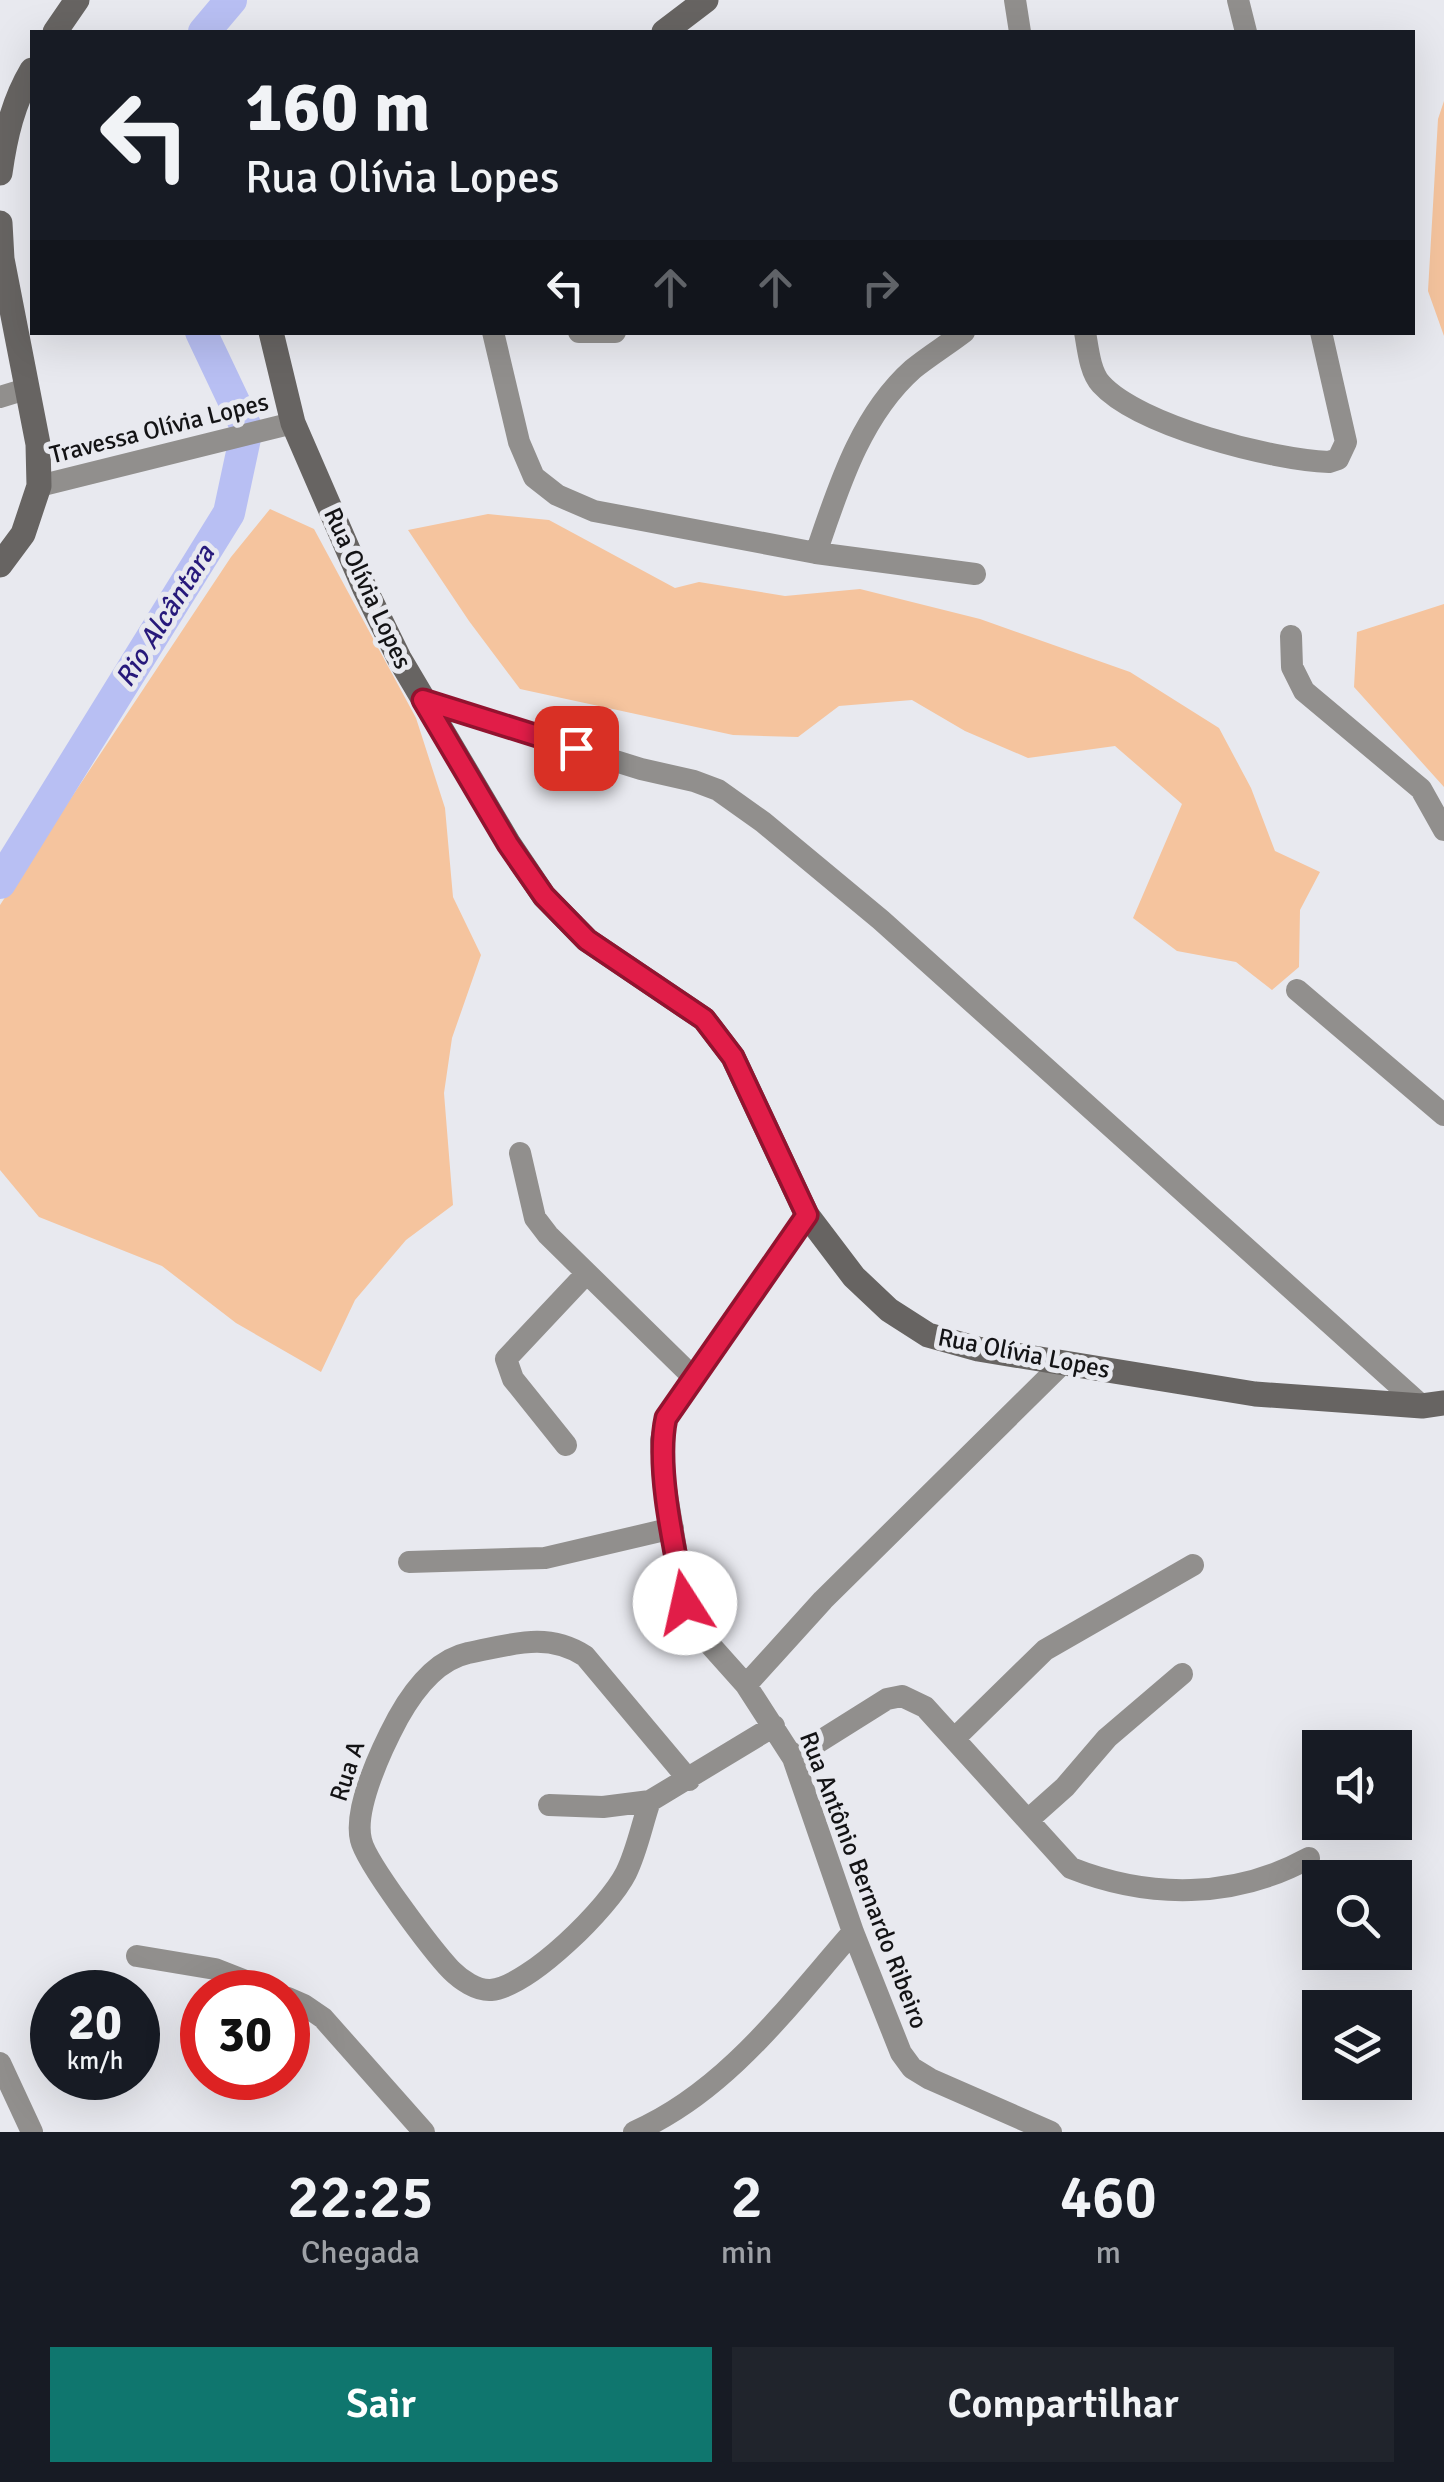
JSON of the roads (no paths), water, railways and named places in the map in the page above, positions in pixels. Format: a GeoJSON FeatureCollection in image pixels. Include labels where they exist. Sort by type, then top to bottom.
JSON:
{"type":"FeatureCollection","features":[{"type":"Feature","properties":{"kind":"street"},"geometry":{"type":"LineString","coordinates":[[56,30],[76,0]]}},
{"type":"Feature","properties":{"kind":"street"},"geometry":{"type":"LineString","coordinates":[[667,30],[706,0]]}},
{"type":"Feature","properties":{"kind":"street"},"geometry":{"type":"LineString","coordinates":[[1014,0],[1020,30]]}},
{"type":"Feature","properties":{"kind":"street"},"geometry":{"type":"LineString","coordinates":[[1238,0],[1246,30]]}},
{"type":"Feature","properties":{"kind":"street"},"geometry":{"type":"LineString","coordinates":[[0,174],[6,133],[30,73]]}},
{"type":"Feature","properties":{"kind":"street"},"geometry":{"type":"LineString","coordinates":[[0,223],[8,333],[38,444],[39,486],[23,534],[0,565]]}},
{"type":"Feature","properties":{"kind":"street","name":"Rua Olívia Lopes"},"geometry":{"type":"LineString","coordinates":[[271,335],[281,425],[423,700],[508,844],[544,896],[587,940],[704,1019],[733,1057],[807,1215],[854,1277],[889,1310],[928,1335],[978,1349],[1255,1394],[1433,1404]]}},
{"type":"Feature","properties":{"kind":"street"},"geometry":{"type":"LineString","coordinates":[[494,335],[519,442],[534,477],[557,495],[594,511],[816,554],[975,574]]}},
{"type":"Feature","properties":{"kind":"street"},"geometry":{"type":"LineString","coordinates":[[816,554],[847,463],[886,400],[913,370],[960,335]]}},
{"type":"Feature","properties":{"kind":"street"},"geometry":{"type":"LineString","coordinates":[[1086,335],[1098,382],[1118,399],[1194,434],[1267,454],[1329,462],[1338,459],[1346,442],[1322,335]]}},
{"type":"Feature","properties":{"kind":"street"},"geometry":{"type":"LineString","coordinates":[[0,396],[26,389]]}},
{"type":"Feature","properties":{"kind":"street","name":"Travessa Olívia Lopes"},"geometry":{"type":"LineString","coordinates":[[39,486],[281,425]]}},
{"type":"Feature","properties":{"kind":"street"},"geometry":{"type":"LineString","coordinates":[[1291,636],[1292,667],[1304,690],[1421,789],[1444,830]]}},
{"type":"Feature","properties":{"kind":"street"},"geometry":{"type":"LineString","coordinates":[[423,700],[718,790],[763,822],[881,920],[1433,1404]]}},
{"type":"Feature","properties":{"kind":"street"},"geometry":{"type":"LineString","coordinates":[[1297,990],[1444,1116]]}},
{"type":"Feature","properties":{"kind":"street"},"geometry":{"type":"LineString","coordinates":[[520,1153],[535,1218],[585,1275],[694,1378]]}},
{"type":"Feature","properties":{"kind":"street","name":"Rua Antônio Bernardo Ribeiro"},"geometry":{"type":"LineString","coordinates":[[807,1215],[666,1418],[663,1471],[685,1603],[704,1638],[746,1685],[793,1758],[853,1932],[902,2053],[912,2068],[1051,2132]]}},
{"type":"Feature","properties":{"kind":"street"},"geometry":{"type":"LineString","coordinates":[[566,1445],[513,1378],[506,1359],[585,1275]]}},
{"type":"Feature","properties":{"kind":"street"},"geometry":{"type":"LineString","coordinates":[[746,1685],[823,1600],[1063,1363]]}},
{"type":"Feature","properties":{"kind":"street"},"geometry":{"type":"LineString","coordinates":[[409,1562],[546,1558],[673,1528]]}},
{"type":"Feature","properties":{"kind":"street"},"geometry":{"type":"LineString","coordinates":[[954,1739],[1045,1650],[1192,1564]]}},
{"type":"Feature","properties":{"kind":"street","name":"Rua A"},"geometry":{"type":"LineString","coordinates":[[650,1800],[626,1874],[581,1930],[519,1980],[490,1990],[472,1986],[452,1971],[371,1863],[360,1839],[360,1816],[384,1745],[409,1698],[428,1676],[456,1656],[532,1640],[566,1644],[585,1656],[689,1780]]}},
{"type":"Feature","properties":{"kind":"street"},"geometry":{"type":"LineString","coordinates":[[1028,1820],[1065,1787],[1107,1738],[1182,1674]]}},
{"type":"Feature","properties":{"kind":"street"},"geometry":{"type":"LineString","coordinates":[[793,1758],[888,1699],[902,1696],[924,1707],[1070,1868],[1148,1890],[1209,1890],[1251,1884],[1309,1858]]}},
{"type":"Feature","properties":{"kind":"street"},"geometry":{"type":"LineString","coordinates":[[549,1805],[603,1807],[650,1800],[774,1726]]}},
{"type":"Feature","properties":{"kind":"street"},"geometry":{"type":"LineString","coordinates":[[634,2132],[706,2090],[771,2026],[853,1932]]}},
{"type":"Feature","properties":{"kind":"street"},"geometry":{"type":"LineString","coordinates":[[137,1956],[219,1970]]}},
{"type":"Feature","properties":{"kind":"street"},"geometry":{"type":"LineString","coordinates":[[310,2013],[323,2018],[424,2132]]}},
{"type":"Feature","properties":{"kind":"street"},"geometry":{"type":"LineString","coordinates":[[0,2064],[32,2132]]}},
{"type":"Feature","properties":{"kind":"waterway","name":"Rio Alcântara"},"geometry":{"type":"LineString","coordinates":[[206,30],[231,0]]}},
{"type":"Feature","properties":{"kind":"waterway","name":"Rio Alcântara"},"geometry":{"type":"LineString","coordinates":[[0,883],[229,513],[247,429],[202,335]]}}]}
